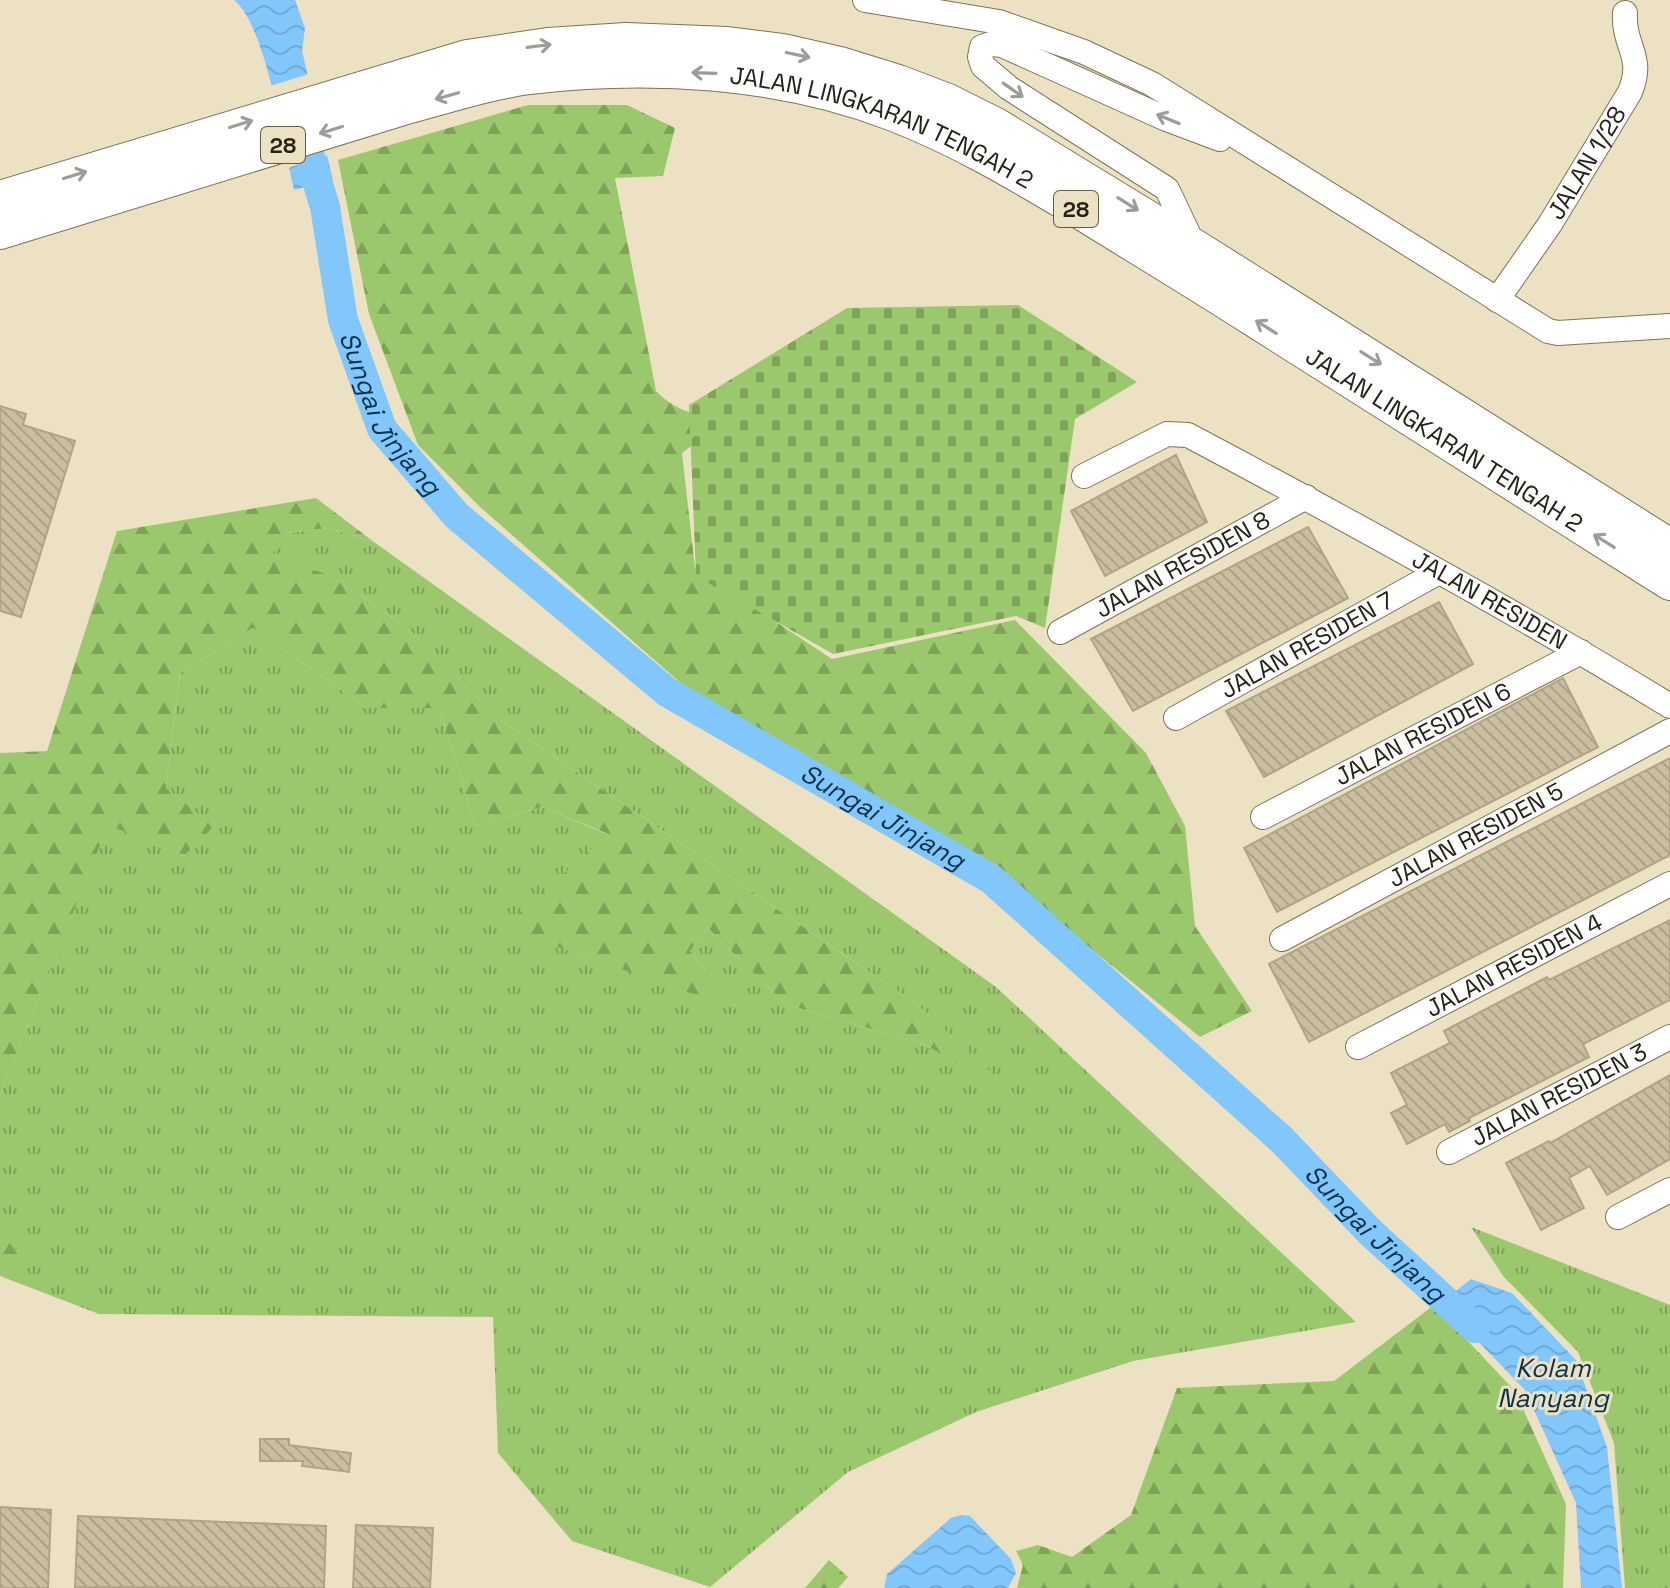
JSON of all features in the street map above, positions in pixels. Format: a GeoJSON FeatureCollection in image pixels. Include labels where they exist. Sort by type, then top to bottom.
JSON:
{"type":"FeatureCollection","features":[{"type":"Feature","properties":{"kind":"highway","name":"JALAN LINGKARAN TENGAH 2"},"geometry":{"type":"LineString","coordinates":[[0,198],[467,57],[521,48],[612,41],[674,40],[783,51],[898,82],[948,101],[996,125],[1670,546]]}},
{"type":"Feature","properties":{"kind":"highway","name":"JALAN LINGKARAN TENGAH 2"},"geometry":{"type":"LineString","coordinates":[[0,232],[474,88],[528,78],[662,71],[722,74],[776,83],[832,95],[890,113],[936,132],[1061,200],[1670,583]]}},
{"type":"Feature","properties":{"kind":"street"},"geometry":{"type":"LineString","coordinates":[[865,0],[999,22],[1073,48],[1152,84],[1540,327],[1558,333],[1670,326]]}},
{"type":"Feature","properties":{"kind":"street","name":"JALAN 1/28"},"geometry":{"type":"LineString","coordinates":[[1497,300],[1550,224],[1630,92],[1636,76],[1636,61],[1624,29],[1625,13]]}},
{"type":"Feature","properties":{"kind":"street"},"geometry":{"type":"LineString","coordinates":[[1194,246],[1167,189],[1009,88],[983,66],[980,57],[982,47],[1002,45],[1164,118],[1267,157]]}},
{"type":"Feature","properties":{"kind":"street","name":"JALAN RESIDEN"},"geometry":{"type":"LineString","coordinates":[[1084,476],[1167,434],[1188,435],[1306,497],[1581,652],[1670,706]]}},
{"type":"Feature","properties":{"kind":"street","name":"JALAN RESIDEN 8"},"geometry":{"type":"LineString","coordinates":[[1060,632],[1306,497]]}},
{"type":"Feature","properties":{"kind":"street","name":"JALAN RESIDEN 7"},"geometry":{"type":"LineString","coordinates":[[1176,718],[1439,572]]}},
{"type":"Feature","properties":{"kind":"street","name":"JALAN RESIDEN 6"},"geometry":{"type":"LineString","coordinates":[[1263,817],[1581,652]]}},
{"type":"Feature","properties":{"kind":"street","name":"JALAN RESIDEN 5"},"geometry":{"type":"LineString","coordinates":[[1282,939],[1670,731]]}},
{"type":"Feature","properties":{"kind":"street","name":"JALAN RESIDEN 4"},"geometry":{"type":"LineString","coordinates":[[1358,1047],[1670,884]]}},
{"type":"Feature","properties":{"kind":"street","name":"JALAN RESIDEN 3"},"geometry":{"type":"LineString","coordinates":[[1449,1152],[1670,1037]]}},
{"type":"Feature","properties":{"kind":"street"},"geometry":{"type":"LineString","coordinates":[[1618,1217],[1670,1190]]}},
{"type":"Feature","properties":{"kind":"green space"},"geometry":{"type":"Polygon","coordinates":[[[528,105],[627,105],[675,128],[663,176],[615,178],[656,391],[681,409],[729,418],[682,453],[695,568],[832,659],[1015,620],[1146,753],[1185,826],[1195,926],[1252,1011],[1200,1037],[1012,885],[805,760],[717,715],[479,506],[418,445],[369,314],[338,160],[528,105]]]}},
{"type":"Feature","properties":{"kind":"green space"},"geometry":{"type":"Polygon","coordinates":[[[1018,305],[1137,382],[1075,419],[1045,628],[1016,616],[833,654],[696,576],[689,405],[847,308],[1018,305]]]}},
{"type":"Feature","properties":{"kind":"green space"},"geometry":{"type":"Polygon","coordinates":[[[316,498],[374,542],[329,528],[286,533],[272,555],[329,575],[405,626],[502,721],[916,1004],[1038,1115],[926,1045],[785,1004],[708,928],[690,951],[739,1010],[503,928],[608,834],[542,807],[476,826],[439,708],[367,708],[253,628],[180,673],[166,788],[214,826],[184,856],[108,825],[0,1095],[0,753],[47,751],[117,531],[316,498]]]}},
{"type":"Feature","properties":{"kind":"green space"},"geometry":{"type":"Polygon","coordinates":[[[329,528],[374,542],[996,987],[1356,1322],[1133,1361],[976,1412],[848,1472],[710,1587],[572,1541],[498,1453],[493,1317],[99,1314],[0,1276],[0,1262],[21,1255],[0,1235],[0,1095],[108,824],[184,856],[213,826],[166,788],[180,673],[253,628],[367,708],[439,708],[476,826],[542,807],[609,835],[504,928],[738,1009],[690,951],[708,928],[785,1004],[926,1045],[1033,1111],[916,1004],[502,721],[405,626],[329,575],[271,555],[286,533],[329,528]]]}},
{"type":"Feature","properties":{"kind":"green space"},"geometry":{"type":"Polygon","coordinates":[[[1471,1227],[1670,1305],[1670,1588],[1625,1588],[1614,1443],[1578,1352],[1503,1276],[1471,1227]]]}},
{"type":"Feature","properties":{"kind":"green space"},"geometry":{"type":"Polygon","coordinates":[[[0,1235],[22,1255],[0,1262],[0,1235]]]}},
{"type":"Feature","properties":{"kind":"green space"},"geometry":{"type":"Polygon","coordinates":[[[1434,1305],[1515,1391],[1566,1504],[1563,1588],[1017,1588],[1023,1565],[1016,1551],[1038,1545],[1072,1557],[1131,1515],[1177,1388],[1334,1381],[1434,1305]]]}},
{"type":"Feature","properties":{"kind":"green space"},"geometry":{"type":"Polygon","coordinates":[[[829,1560],[848,1577],[838,1588],[805,1588],[829,1560]]]}},
{"type":"Feature","properties":{"kind":"water"},"geometry":{"type":"Polygon","coordinates":[[[234,0],[295,0],[305,28],[302,51],[333,180],[294,190],[264,60],[245,14],[234,0]]]}},
{"type":"Feature","properties":{"kind":"water","name":"Kolam Nanyang"},"geometry":{"type":"Polygon","coordinates":[[[1471,1279],[1512,1293],[1576,1360],[1607,1447],[1622,1588],[1581,1588],[1576,1503],[1525,1390],[1441,1303],[1471,1279]]]}},
{"type":"Feature","properties":{"kind":"water"},"geometry":{"type":"Polygon","coordinates":[[[970,1516],[1011,1559],[1016,1573],[1008,1588],[884,1588],[887,1574],[951,1518],[970,1516]]]}},
{"type":"Feature","properties":{"kind":"pier"},"geometry":{"type":"Polygon","coordinates":[[[312,73],[320,110],[275,124],[267,87],[312,73]]]}},
{"type":"Feature","properties":{"kind":"pier"},"geometry":{"type":"Polygon","coordinates":[[[322,117],[331,154],[285,169],[277,132],[322,117]]]}},
{"type":"Feature","properties":{"kind":"building"},"geometry":{"type":"Polygon","coordinates":[[[0,406],[26,414],[23,425],[75,441],[21,617],[0,611],[0,406]]]}},
{"type":"Feature","properties":{"kind":"building"},"geometry":{"type":"Polygon","coordinates":[[[1176,455],[1207,522],[1105,576],[1071,511],[1176,455]]]}},
{"type":"Feature","properties":{"kind":"building"},"geometry":{"type":"Polygon","coordinates":[[[1308,527],[1348,598],[1133,711],[1091,639],[1308,527]]]}},
{"type":"Feature","properties":{"kind":"building"},"geometry":{"type":"Polygon","coordinates":[[[1439,602],[1473,664],[1264,777],[1226,711],[1439,602]]]}},
{"type":"Feature","properties":{"kind":"building"},"geometry":{"type":"Polygon","coordinates":[[[1563,678],[1598,747],[1277,912],[1244,848],[1563,678]]]}},
{"type":"Feature","properties":{"kind":"building"},"geometry":{"type":"Polygon","coordinates":[[[1670,758],[1670,855],[1309,1042],[1269,964],[1670,758]]]}},
{"type":"Feature","properties":{"kind":"building"},"geometry":{"type":"Polygon","coordinates":[[[1670,920],[1670,1000],[1583,1044],[1589,1057],[1469,1118],[1470,1121],[1449,1132],[1445,1124],[1407,1144],[1391,1113],[1407,1105],[1391,1073],[1450,1043],[1444,1031],[1547,977],[1549,980],[1670,920]]]}},
{"type":"Feature","properties":{"kind":"building"},"geometry":{"type":"Polygon","coordinates":[[[1670,1075],[1670,1159],[1607,1195],[1590,1166],[1569,1178],[1584,1208],[1541,1230],[1506,1163],[1550,1143],[1670,1075]]]}},
{"type":"Feature","properties":{"kind":"building"},"geometry":{"type":"Polygon","coordinates":[[[260,1439],[289,1439],[289,1445],[351,1453],[349,1472],[302,1466],[303,1461],[260,1461],[260,1439]]]}},
{"type":"Feature","properties":{"kind":"building"},"geometry":{"type":"Polygon","coordinates":[[[0,1507],[51,1510],[48,1588],[0,1588],[0,1507]]]}},
{"type":"Feature","properties":{"kind":"building"},"geometry":{"type":"Polygon","coordinates":[[[78,1516],[326,1526],[324,1588],[75,1587],[78,1516]]]}},
{"type":"Feature","properties":{"kind":"building"},"geometry":{"type":"Polygon","coordinates":[[[356,1525],[433,1528],[430,1588],[353,1588],[356,1525]]]}},
{"type":"Feature","properties":{"kind":"waterway","name":"Sungai Jinjang"},"geometry":{"type":"LineString","coordinates":[[306,144],[325,207],[343,320],[382,429],[457,516],[667,692],[991,879],[1282,1140],[1370,1232],[1475,1328]]}}]}
